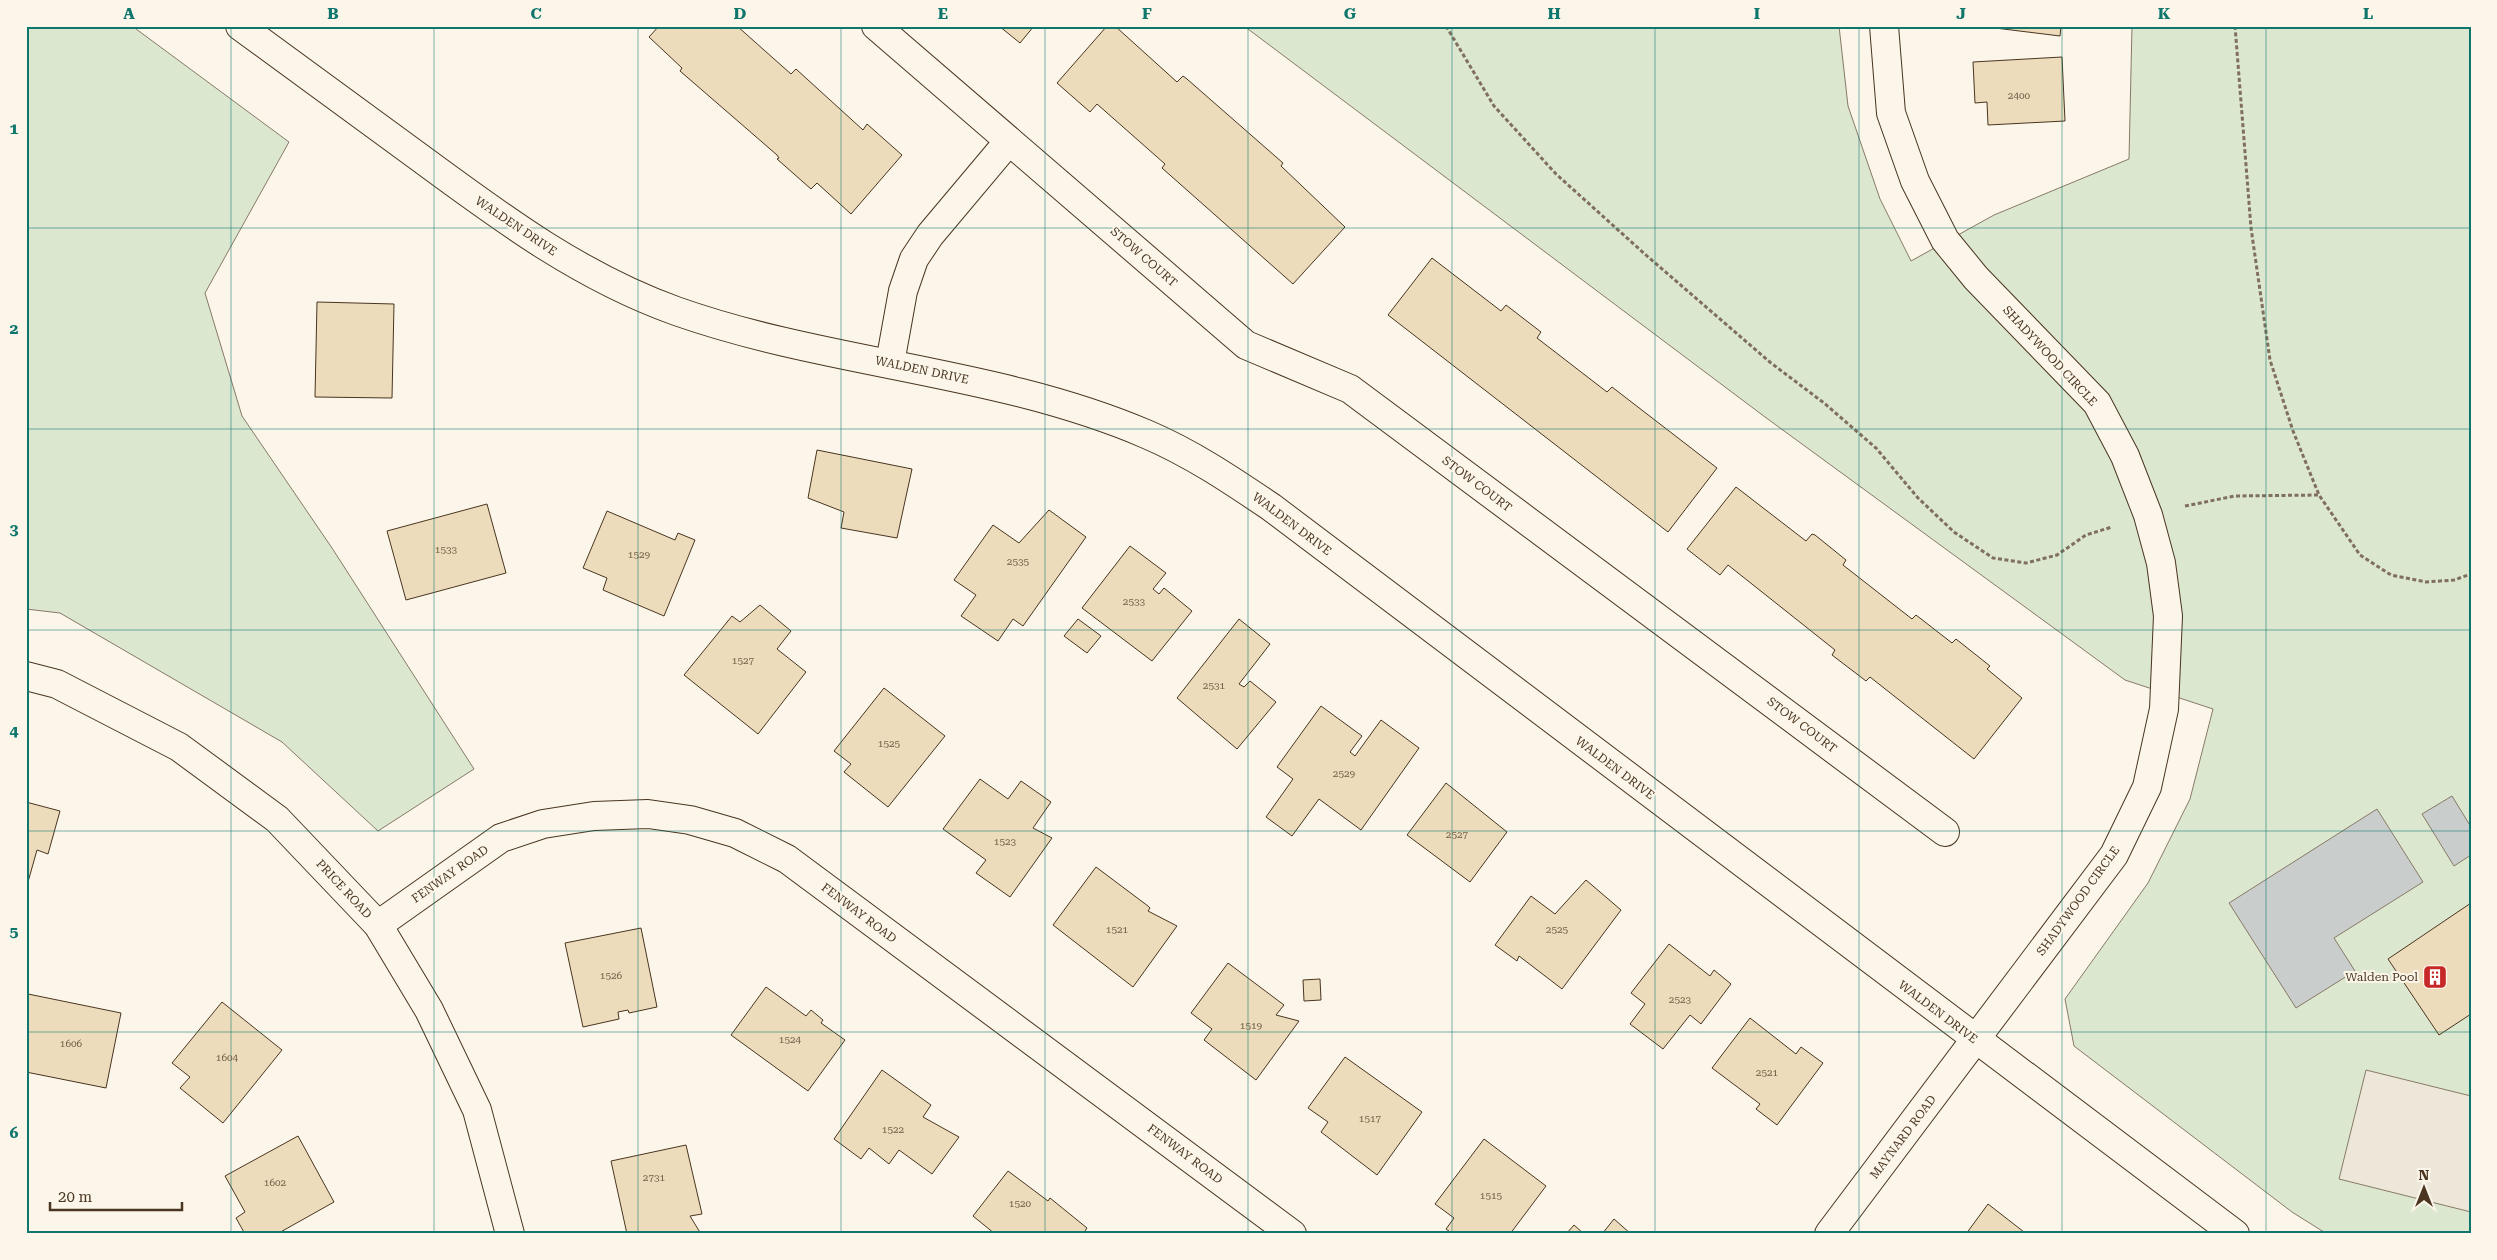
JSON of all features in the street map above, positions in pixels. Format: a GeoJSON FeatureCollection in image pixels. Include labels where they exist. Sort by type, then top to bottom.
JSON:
{"type":"FeatureCollection","features":[{"type":"Feature","properties":{"kind":"street","name":"WALDEN DRIVE"},"geometry":{"type":"LineString","coordinates":[[240,26],[540,245],[606,281],[675,310],[749,333],[989,385],[1070,407],[1146,434],[1213,468],[1271,506],[2235,1234]]}},
{"type":"Feature","properties":{"kind":"street","name":"STOW COURT"},"geometry":{"type":"LineString","coordinates":[[876,26],[1246,345],[1350,389],[1945,832]]}},
{"type":"Feature","properties":{"kind":"street","name":"SHADYWOOD CIRCLE"},"geometry":{"type":"LineString","coordinates":[[1884,26],[1890,113],[1915,181],[1945,240],[1976,278],[2096,403],[2125,456],[2148,515],[2161,563],[2168,616],[2164,709],[2147,787],[2114,855],[1976,1040]]}},
{"type":"Feature","properties":{"kind":"street"},"geometry":{"type":"LineString","coordinates":[[890,363],[903,291],[914,259],[930,235],[1009,141]]}},
{"type":"Feature","properties":{"kind":"street","name":"PRICE ROAD"},"geometry":{"type":"LineString","coordinates":[[26,676],[57,684],[179,747],[277,818],[378,926],[429,1010],[477,1110],[510,1234]]}},
{"type":"Feature","properties":{"kind":"street","name":"FENWAY ROAD"},"geometry":{"type":"LineString","coordinates":[[378,926],[501,838],[543,824],[594,816],[648,814],[690,820],[735,832],[787,859],[1292,1234]]}},
{"type":"Feature","properties":{"kind":"street","name":"MAYNARD ROAD"},"geometry":{"type":"LineString","coordinates":[[1829,1234],[1976,1040]]}},
{"type":"Feature","properties":{"kind":"path"},"geometry":{"type":"LineString","coordinates":[[1446,26],[1494,106],[1556,174],[1764,356],[1824,403],[1876,448],[1918,498],[1954,532],[1993,558],[2026,563],[2057,555],[2086,535],[2148,515],[2235,496],[2319,495]]}},
{"type":"Feature","properties":{"kind":"path"},"geometry":{"type":"LineString","coordinates":[[2235,26],[2251,228],[2270,360],[2293,430],[2319,495],[2360,555],[2391,575],[2426,582],[2454,580],[2471,574]]}},
{"type":"Feature","properties":{"kind":"green space"},"geometry":{"type":"Polygon","coordinates":[[[26,26],[132,26],[289,142],[205,293],[242,416],[332,548],[474,769],[378,831],[282,742],[60,613],[26,609],[26,26]]]}},
{"type":"Feature","properties":{"kind":"green space"},"geometry":{"type":"Polygon","coordinates":[[[1244,26],[1839,26],[1848,106],[1880,199],[1911,261],[1994,215],[2129,159],[2132,26],[2471,26],[2471,1234],[2327,1234],[2292,1212],[2074,1046],[2065,999],[2148,883],[2190,799],[2213,709],[2125,680],[1765,417],[1244,26]]]}},
{"type":"Feature","properties":{"kind":"shaded area"},"geometry":{"type":"Polygon","coordinates":[[[2452,796],[2471,827],[2471,855],[2454,866],[2422,814],[2452,796]]]}},
{"type":"Feature","properties":{"kind":"shaded area"},"geometry":{"type":"Polygon","coordinates":[[[2377,809],[2423,882],[2334,938],[2355,971],[2296,1008],[2229,903],[2377,809]]]}},
{"type":"Feature","properties":{"kind":"shaded area"},"geometry":{"type":"Polygon","coordinates":[[[2366,1070],[2471,1096],[2471,1212],[2339,1179],[2366,1070]]]}},
{"type":"Feature","properties":{"kind":"building"},"geometry":{"type":"Polygon","coordinates":[[[659,26],[737,26],[791,74],[796,69],[863,130],[867,124],[902,155],[851,214],[817,183],[811,189],[777,159],[779,158],[777,155],[680,71],[682,68],[649,37],[659,26]]]}},
{"type":"Feature","properties":{"kind":"building"},"geometry":{"type":"Polygon","coordinates":[[[999,26],[1034,26],[1020,43],[999,26]]]}},
{"type":"Feature","properties":{"kind":"building"},"geometry":{"type":"Polygon","coordinates":[[[1107,26],[1115,26],[1177,82],[1183,76],[1187,79],[1283,163],[1281,166],[1345,227],[1293,284],[1162,168],[1165,164],[1097,104],[1090,112],[1057,83],[1107,26]]]}},
{"type":"Feature","properties":{"kind":"building"},"geometry":{"type":"Polygon","coordinates":[[[1979,26],[2061,26],[2060,36],[1979,26]]]}},
{"type":"Feature","properties":{"kind":"building"},"geometry":{"type":"Polygon","coordinates":[[[2062,57],[2065,121],[1988,125],[1987,102],[1975,103],[1973,62],[2062,57]]]}},
{"type":"Feature","properties":{"kind":"building"},"geometry":{"type":"Polygon","coordinates":[[[1432,258],[1501,311],[1506,305],[1541,332],[1537,338],[1607,392],[1612,387],[1717,468],[1668,532],[1388,315],[1432,258]]]}},
{"type":"Feature","properties":{"kind":"building"},"geometry":{"type":"Polygon","coordinates":[[[317,302],[394,304],[392,398],[315,397],[317,302]]]}},
{"type":"Feature","properties":{"kind":"building"},"geometry":{"type":"Polygon","coordinates":[[[817,450],[912,469],[897,538],[841,528],[844,512],[808,498],[817,450]]]}},
{"type":"Feature","properties":{"kind":"building"},"geometry":{"type":"Polygon","coordinates":[[[1736,487],[1806,541],[1812,534],[1815,535],[1846,560],[1843,565],[1912,619],[1916,615],[1952,643],[1956,639],[1990,666],[1987,669],[2022,698],[1974,759],[1870,677],[1866,681],[1832,655],[1835,650],[1728,565],[1720,575],[1687,549],[1736,487]]]}},
{"type":"Feature","properties":{"kind":"building"},"geometry":{"type":"Polygon","coordinates":[[[487,504],[506,573],[406,600],[387,531],[487,504]]]}},
{"type":"Feature","properties":{"kind":"building"},"geometry":{"type":"Polygon","coordinates":[[[1049,510],[1086,537],[1023,626],[1013,619],[998,641],[961,616],[976,595],[954,580],[993,525],[1019,543],[1049,510]]]}},
{"type":"Feature","properties":{"kind":"building"},"geometry":{"type":"Polygon","coordinates":[[[607,511],[675,540],[678,533],[695,540],[664,616],[603,590],[607,578],[583,568],[607,511]]]}},
{"type":"Feature","properties":{"kind":"building"},"geometry":{"type":"Polygon","coordinates":[[[1130,546],[1166,573],[1153,589],[1159,594],[1164,588],[1192,611],[1152,661],[1082,608],[1130,546]]]}},
{"type":"Feature","properties":{"kind":"building"},"geometry":{"type":"Polygon","coordinates":[[[760,605],[791,631],[777,649],[806,672],[758,734],[684,675],[732,616],[740,622],[760,605]]]}},
{"type":"Feature","properties":{"kind":"building"},"geometry":{"type":"Polygon","coordinates":[[[1078,619],[1101,636],[1087,653],[1064,636],[1078,619]]]}},
{"type":"Feature","properties":{"kind":"building"},"geometry":{"type":"Polygon","coordinates":[[[1239,619],[1270,644],[1239,684],[1244,687],[1250,681],[1276,702],[1237,749],[1177,698],[1239,619]]]}},
{"type":"Feature","properties":{"kind":"building"},"geometry":{"type":"Polygon","coordinates":[[[884,688],[945,736],[888,807],[844,772],[851,764],[834,751],[884,688]]]}},
{"type":"Feature","properties":{"kind":"building"},"geometry":{"type":"Polygon","coordinates":[[[1321,706],[1362,736],[1350,752],[1355,756],[1381,720],[1419,748],[1361,830],[1319,799],[1292,836],[1266,817],[1293,779],[1277,767],[1321,706]]]}},
{"type":"Feature","properties":{"kind":"building"},"geometry":{"type":"Polygon","coordinates":[[[980,779],[1008,799],[1021,781],[1051,802],[1033,828],[1052,838],[1010,897],[976,873],[986,860],[943,829],[980,779]]]}},
{"type":"Feature","properties":{"kind":"building"},"geometry":{"type":"Polygon","coordinates":[[[1446,783],[1507,832],[1470,882],[1407,835],[1446,783]]]}},
{"type":"Feature","properties":{"kind":"building"},"geometry":{"type":"Polygon","coordinates":[[[26,802],[60,811],[48,854],[37,850],[26,889],[26,802]]]}},
{"type":"Feature","properties":{"kind":"building"},"geometry":{"type":"Polygon","coordinates":[[[1096,867],[1148,906],[1150,908],[1148,911],[1177,926],[1133,987],[1053,925],[1096,867]]]}},
{"type":"Feature","properties":{"kind":"building"},"geometry":{"type":"Polygon","coordinates":[[[1586,880],[1621,910],[1562,989],[1519,956],[1517,961],[1495,945],[1531,896],[1555,914],[1586,880]]]}},
{"type":"Feature","properties":{"kind":"building","name":"Walden Pool"},"geometry":{"type":"Polygon","coordinates":[[[2471,903],[2471,1014],[2439,1035],[2388,959],[2471,903]]]}},
{"type":"Feature","properties":{"kind":"building"},"geometry":{"type":"Polygon","coordinates":[[[641,928],[657,1007],[629,1013],[628,1010],[618,1012],[619,1019],[583,1027],[565,943],[641,928]]]}},
{"type":"Feature","properties":{"kind":"building"},"geometry":{"type":"Polygon","coordinates":[[[1669,944],[1710,976],[1714,970],[1731,984],[1701,1024],[1690,1015],[1663,1049],[1630,1024],[1645,1004],[1631,993],[1669,944]]]}},
{"type":"Feature","properties":{"kind":"building"},"geometry":{"type":"Polygon","coordinates":[[[1228,963],[1284,1005],[1276,1015],[1299,1021],[1256,1080],[1204,1040],[1212,1029],[1191,1013],[1228,963]]]}},
{"type":"Feature","properties":{"kind":"building"},"geometry":{"type":"Polygon","coordinates":[[[1320,979],[1321,1000],[1304,1001],[1303,980],[1320,979]]]}},
{"type":"Feature","properties":{"kind":"building"},"geometry":{"type":"Polygon","coordinates":[[[766,987],[806,1016],[811,1010],[823,1020],[821,1023],[845,1040],[808,1091],[731,1035],[766,987]]]}},
{"type":"Feature","properties":{"kind":"building"},"geometry":{"type":"Polygon","coordinates":[[[28,994],[121,1013],[106,1088],[26,1072],[28,994]]]}},
{"type":"Feature","properties":{"kind":"building"},"geometry":{"type":"Polygon","coordinates":[[[222,1002],[282,1050],[223,1123],[180,1088],[190,1077],[172,1063],[222,1002]]]}},
{"type":"Feature","properties":{"kind":"building"},"geometry":{"type":"Polygon","coordinates":[[[1750,1018],[1796,1054],[1801,1047],[1823,1063],[1777,1125],[1756,1109],[1760,1104],[1712,1068],[1750,1018]]]}},
{"type":"Feature","properties":{"kind":"building"},"geometry":{"type":"Polygon","coordinates":[[[1345,1057],[1422,1112],[1377,1175],[1321,1132],[1328,1122],[1308,1108],[1345,1057]]]}},
{"type":"Feature","properties":{"kind":"building"},"geometry":{"type":"Polygon","coordinates":[[[882,1070],[931,1105],[923,1117],[959,1137],[932,1174],[899,1150],[889,1164],[869,1148],[861,1159],[834,1139],[882,1070]]]}},
{"type":"Feature","properties":{"kind":"building"},"geometry":{"type":"Polygon","coordinates":[[[298,1136],[334,1202],[277,1234],[245,1234],[236,1218],[245,1212],[225,1176],[298,1136]]]}},
{"type":"Feature","properties":{"kind":"building"},"geometry":{"type":"Polygon","coordinates":[[[1484,1139],[1546,1186],[1510,1234],[1453,1234],[1446,1229],[1454,1218],[1435,1204],[1484,1139]]]}},
{"type":"Feature","properties":{"kind":"building"},"geometry":{"type":"Polygon","coordinates":[[[686,1145],[702,1214],[690,1216],[701,1234],[627,1234],[611,1161],[686,1145]]]}},
{"type":"Feature","properties":{"kind":"building"},"geometry":{"type":"Polygon","coordinates":[[[1008,1171],[1048,1201],[1050,1198],[1087,1228],[1083,1234],[995,1234],[973,1216],[1008,1171]]]}},
{"type":"Feature","properties":{"kind":"building"},"geometry":{"type":"Polygon","coordinates":[[[1988,1204],[2024,1232],[2027,1234],[1966,1234],[1988,1204]]]}},
{"type":"Feature","properties":{"kind":"building"},"geometry":{"type":"Polygon","coordinates":[[[1614,1219],[1631,1234],[1602,1234],[1614,1219]]]}},
{"type":"Feature","properties":{"kind":"building"},"geometry":{"type":"Polygon","coordinates":[[[1574,1225],[1584,1234],[1566,1234],[1574,1225]]]}},
{"type":"Feature","properties":{"kind":"place","name":"Walden Pool"},"geometry":{"type":"Point","coordinates":[2435,977]}}]}
